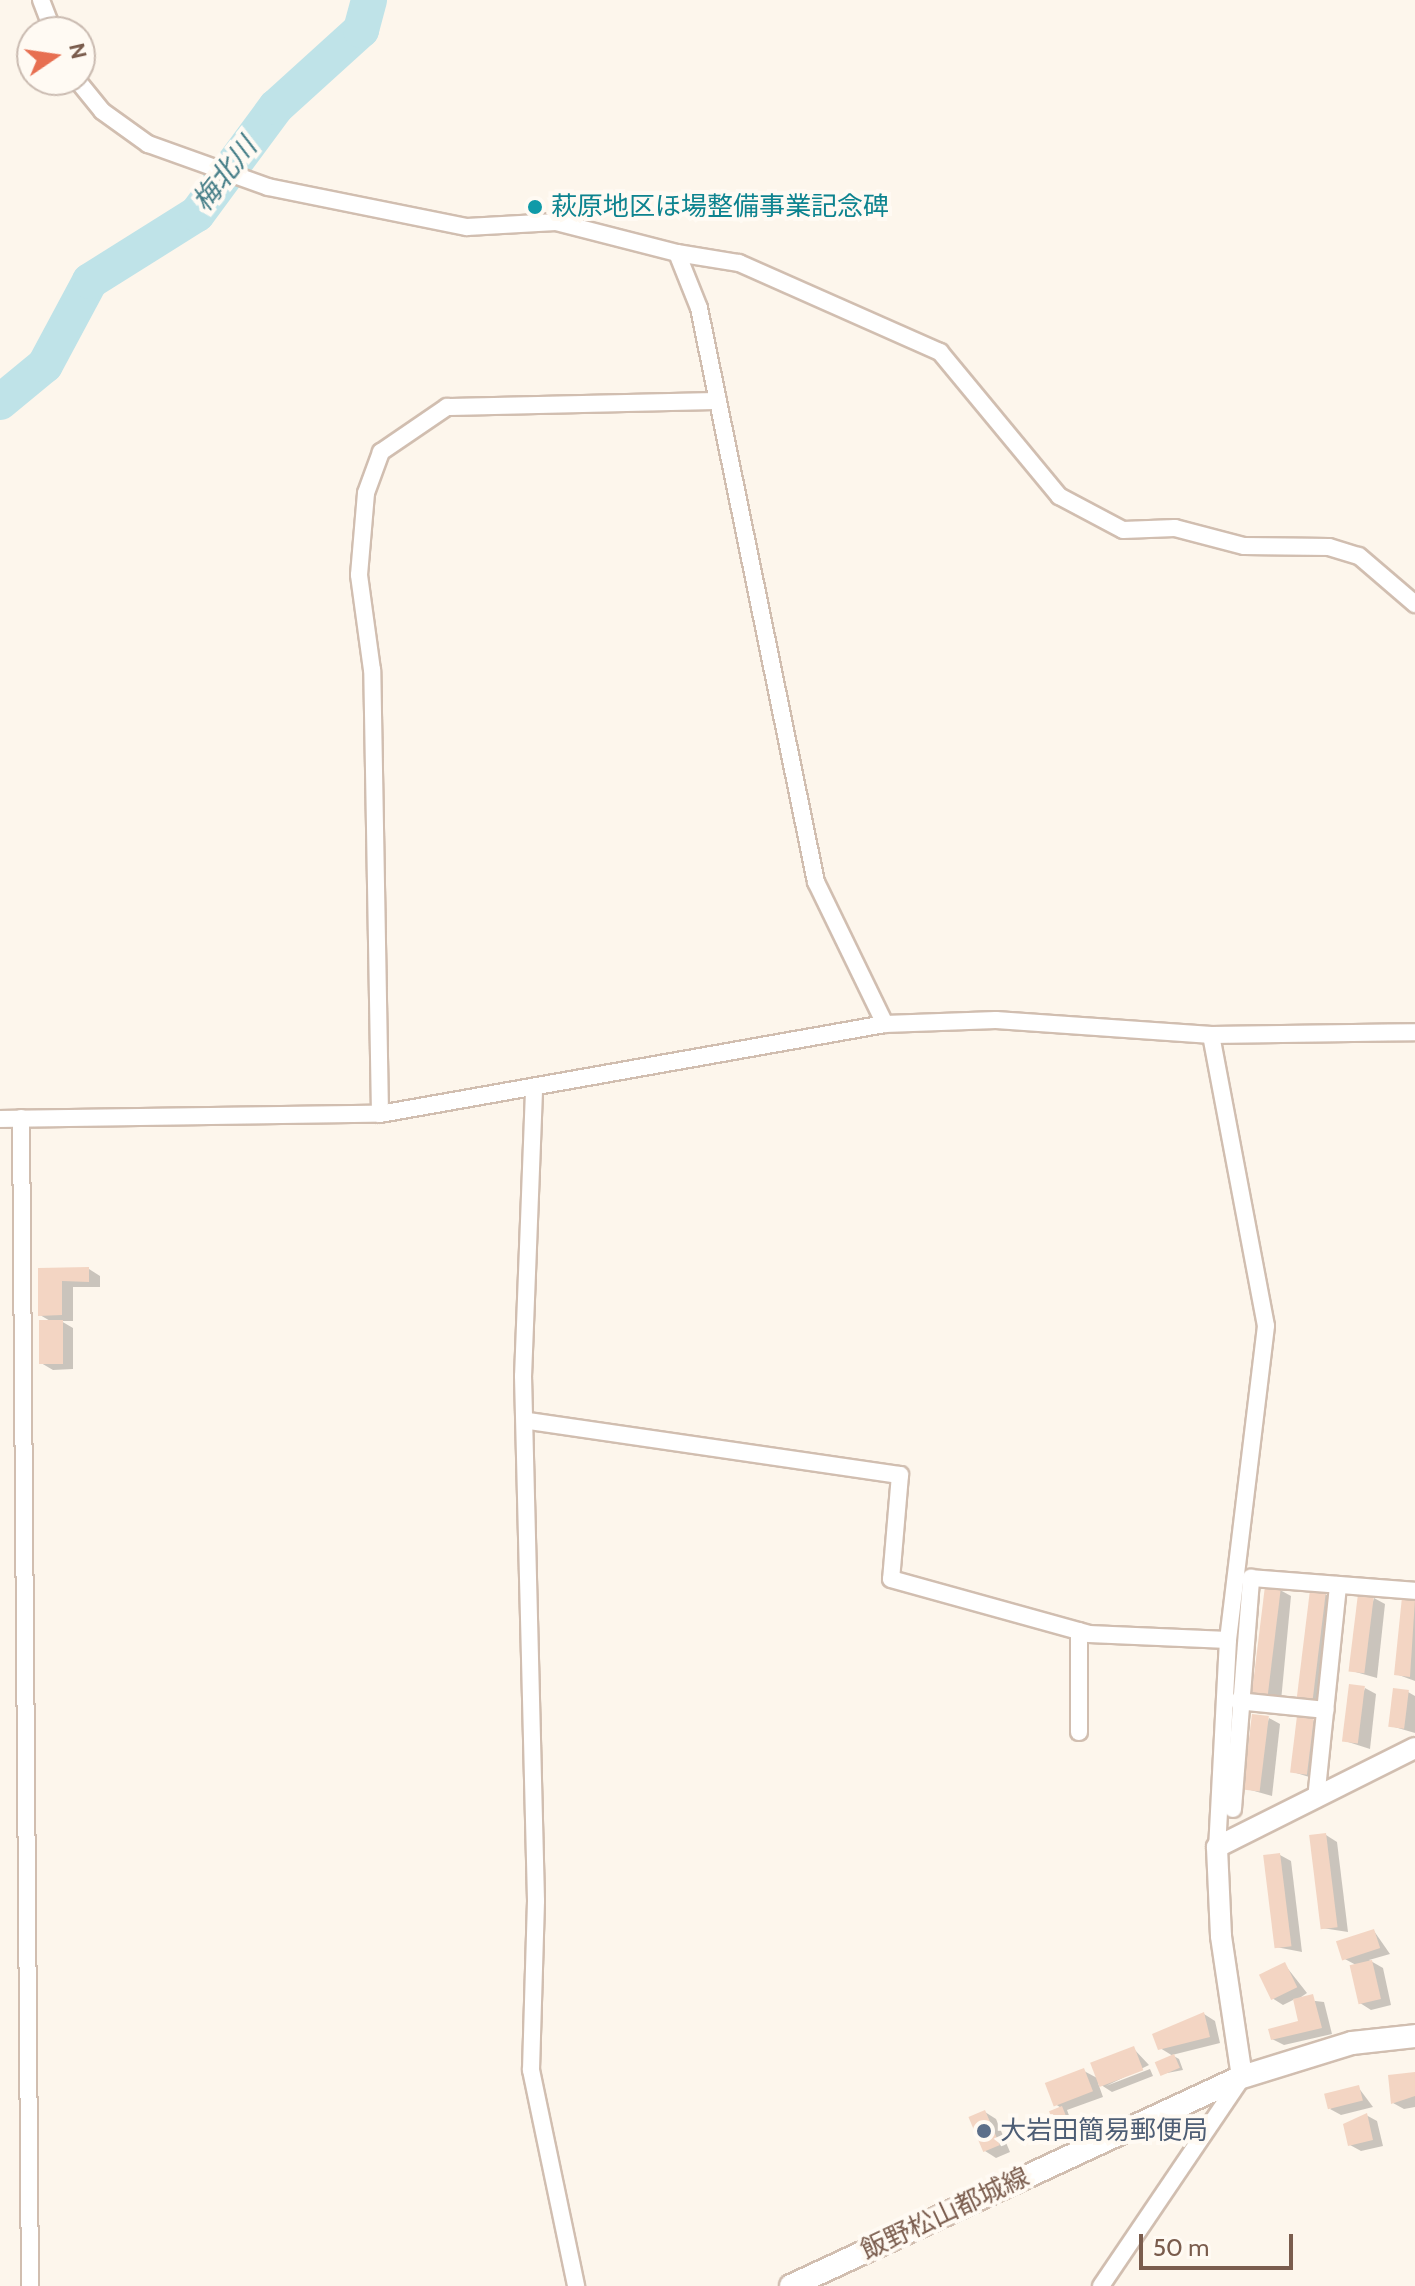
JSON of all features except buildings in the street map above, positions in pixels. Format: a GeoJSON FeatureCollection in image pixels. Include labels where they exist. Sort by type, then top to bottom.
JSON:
{"type":"FeatureCollection","features":[{"type":"Feature","properties":{"kind":"main road","name":"飯野松山都城線"},"geometry":{"type":"LineString","coordinates":[[791,2286],[1242,2077],[1352,2043],[1415,2036]]}},
{"type":"Feature","properties":{"kind":"street"},"geometry":{"type":"LineString","coordinates":[[90,96],[102,111],[148,144],[268,187],[467,227],[556,222],[677,253],[739,263],[940,352],[1059,496],[1123,530],[1175,528],[1244,546],[1329,547],[1359,556],[1415,604]]}},
{"type":"Feature","properties":{"kind":"street"},"geometry":{"type":"LineString","coordinates":[[677,253],[692,281],[816,882],[885,1024]]}},
{"type":"Feature","properties":{"kind":"street"},"geometry":{"type":"LineString","coordinates":[[380,1114],[372,670],[359,575],[366,493],[381,452],[447,407],[718,401]]}},
{"type":"Feature","properties":{"kind":"street"},"geometry":{"type":"LineString","coordinates":[[0,1119],[380,1114],[534,1091],[885,1024],[996,1020],[1211,1035],[1415,1032]]}},
{"type":"Feature","properties":{"kind":"street"},"geometry":{"type":"LineString","coordinates":[[1101,2286],[1242,2077],[1221,1936],[1217,1847],[1228,1640],[1266,1326],[1211,1035]]}},
{"type":"Feature","properties":{"kind":"street"},"geometry":{"type":"LineString","coordinates":[[534,1091],[523,1376],[529,1421],[531,2070],[576,2286]]}},
{"type":"Feature","properties":{"kind":"street"},"geometry":{"type":"LineString","coordinates":[[21,1118],[30,2286]]}},
{"type":"Feature","properties":{"kind":"street"},"geometry":{"type":"LineString","coordinates":[[529,1421],[900,1475],[891,1579],[1079,1631],[1228,1640]]}},
{"type":"Feature","properties":{"kind":"street"},"geometry":{"type":"LineString","coordinates":[[1233,1809],[1238,1701],[1251,1578],[1415,1591]]}},
{"type":"Feature","properties":{"kind":"street"},"geometry":{"type":"LineString","coordinates":[[1316,1799],[1338,1585]]}},
{"type":"Feature","properties":{"kind":"street"},"geometry":{"type":"LineString","coordinates":[[1079,1631],[1079,1732]]}},
{"type":"Feature","properties":{"kind":"street"},"geometry":{"type":"LineString","coordinates":[[1238,1701],[1326,1710]]}},
{"type":"Feature","properties":{"kind":"street"},"geometry":{"type":"LineString","coordinates":[[1217,1847],[1415,1748]]}},
{"type":"Feature","properties":{"kind":"waterway","name":"梅北川"},"geometry":{"type":"LineString","coordinates":[[0,402],[45,365],[90,281],[197,214],[276,107],[361,30],[369,0]]}},
{"type":"Feature","properties":{"kind":"place","name":"萩原地区ほ場整備事業記念碑"},"geometry":{"type":"Point","coordinates":[535,207]}},
{"type":"Feature","properties":{"kind":"place","name":"大岩田簡易郵便局"},"geometry":{"type":"Point","coordinates":[984,2131]}}]}
